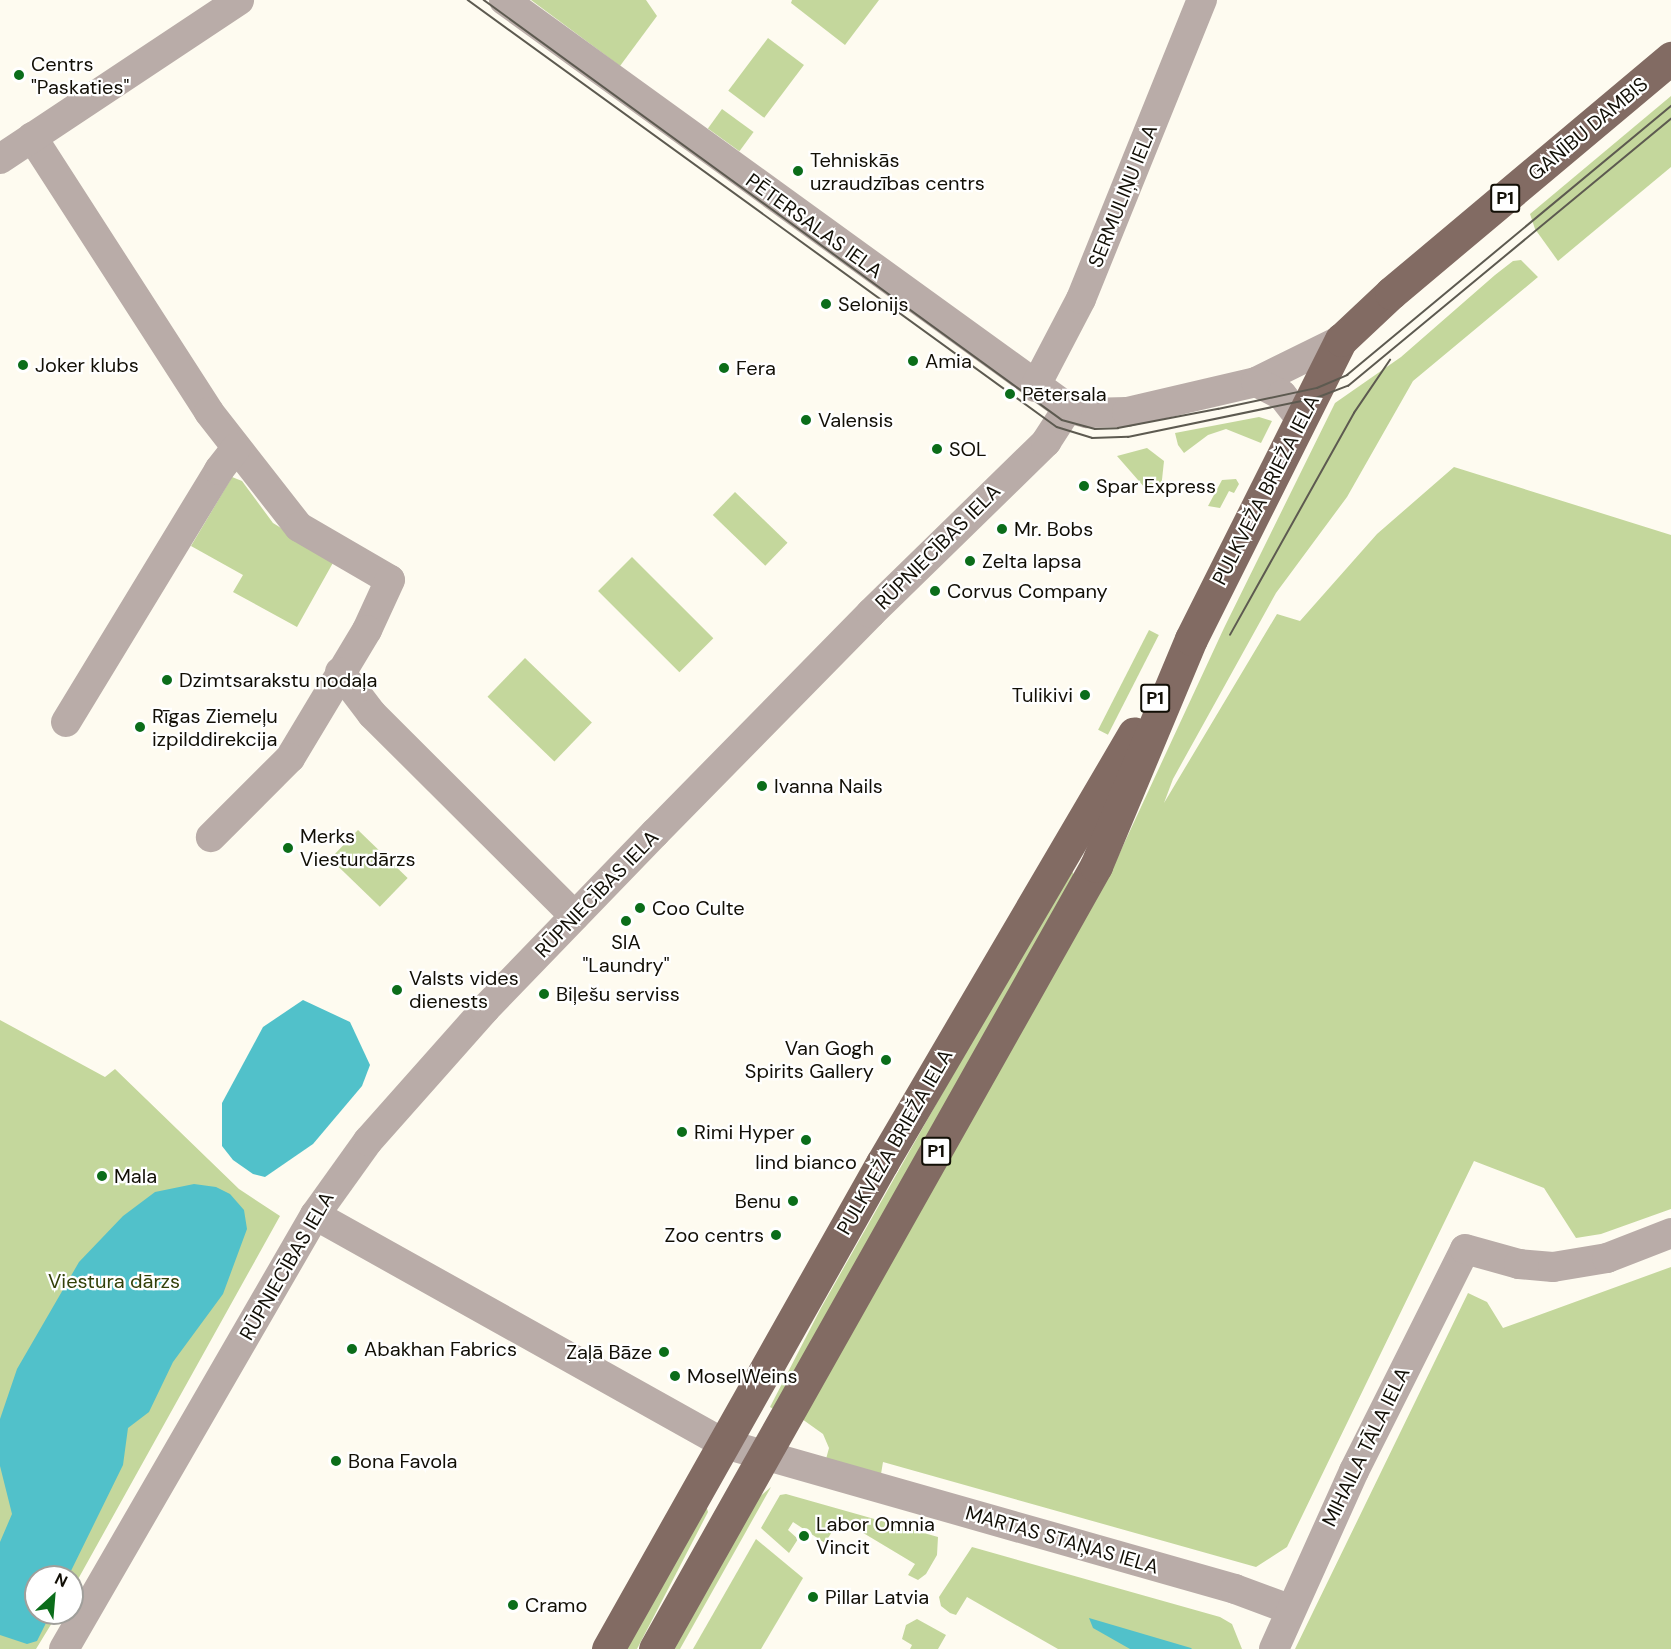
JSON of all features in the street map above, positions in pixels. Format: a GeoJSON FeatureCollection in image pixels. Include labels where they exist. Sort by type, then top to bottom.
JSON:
{"type":"FeatureCollection","features":[{"type":"Feature","properties":{"kind":"main road","name":"GANĪBU DAMBIS"},"geometry":{"type":"LineString","coordinates":[[1341,340],[1391,293],[1671,58]]}},
{"type":"Feature","properties":{"kind":"main road","name":"PULKVEŽA BRIEŽA IELA"},"geometry":{"type":"LineString","coordinates":[[655,1649],[1096,866],[1191,639],[1341,340]]}},
{"type":"Feature","properties":{"kind":"main road","name":"PULKVEŽA BRIEŽA IELA"},"geometry":{"type":"LineString","coordinates":[[608,1649],[1065,845],[1191,639]]}},
{"type":"Feature","properties":{"kind":"main road"},"geometry":{"type":"LineString","coordinates":[[1065,845],[1077,839],[1088,840],[1096,850],[1096,866]]}},
{"type":"Feature","properties":{"kind":"street"},"geometry":{"type":"LineString","coordinates":[[0,159],[239,0]]}},
{"type":"Feature","properties":{"kind":"street","name":"PĒTERSALAS IELA"},"geometry":{"type":"LineString","coordinates":[[504,0],[1035,387],[1068,408],[1087,413],[1126,412],[1256,382],[1341,340]]}},
{"type":"Feature","properties":{"kind":"street","name":"SERMULIŅU IELA"},"geometry":{"type":"LineString","coordinates":[[1035,387],[1081,299],[1202,0]]}},
{"type":"Feature","properties":{"kind":"street"},"geometry":{"type":"LineString","coordinates":[[32,137],[236,448],[299,527],[390,580],[367,630],[290,758],[211,837]]}},
{"type":"Feature","properties":{"kind":"street"},"geometry":{"type":"LineString","coordinates":[[1256,382],[1282,395],[1301,419]]}},
{"type":"Feature","properties":{"kind":"street","name":"RŪPNIECĪBAS IELA"},"geometry":{"type":"LineString","coordinates":[[64,1649],[315,1215],[400,1103],[575,916],[871,613],[1046,442],[1068,408]]}},
{"type":"Feature","properties":{"kind":"street"},"geometry":{"type":"LineString","coordinates":[[66,723],[219,470],[236,448]]}},
{"type":"Feature","properties":{"kind":"street"},"geometry":{"type":"LineString","coordinates":[[340,672],[372,714],[575,916]]}},
{"type":"Feature","properties":{"kind":"street","name":"MARTAS STAŅAS IELA"},"geometry":{"type":"LineString","coordinates":[[315,1215],[725,1444],[1235,1588],[1289,1609]]}},
{"type":"Feature","properties":{"kind":"street","name":"MIHAILA TĀLA IELA"},"geometry":{"type":"LineString","coordinates":[[1274,1649],[1289,1609],[1465,1249],[1520,1264],[1553,1267],[1607,1258],[1671,1233]]}},
{"type":"Feature","properties":{"kind":"green space"},"geometry":{"type":"Polygon","coordinates":[[[531,0],[646,0],[657,16],[620,66],[531,0]]]}},
{"type":"Feature","properties":{"kind":"green space"},"geometry":{"type":"Polygon","coordinates":[[[792,0],[879,0],[845,45],[791,3],[792,0]]]}},
{"type":"Feature","properties":{"kind":"green space"},"geometry":{"type":"Polygon","coordinates":[[[768,38],[804,65],[764,118],[728,91],[768,38]]]}},
{"type":"Feature","properties":{"kind":"green space"},"geometry":{"type":"Polygon","coordinates":[[[1671,96],[1671,167],[1558,261],[1535,229],[1530,214],[1671,96]]]}},
{"type":"Feature","properties":{"kind":"green space"},"geometry":{"type":"Polygon","coordinates":[[[722,109],[754,132],[739,151],[708,128],[722,109]]]}},
{"type":"Feature","properties":{"kind":"green space"},"geometry":{"type":"Polygon","coordinates":[[[1521,260],[1538,277],[1413,381],[1347,497],[1276,593],[1173,779],[1164,803],[1277,614],[1300,621],[1377,534],[1454,467],[1671,535],[1671,1209],[1601,1234],[1576,1238],[1544,1188],[1474,1161],[1287,1547],[1256,1567],[883,1462],[881,1474],[826,1459],[829,1448],[823,1434],[802,1419],[992,1076],[1109,876],[1224,628],[1335,403],[1401,357],[1513,261],[1521,260]]]}},
{"type":"Feature","properties":{"kind":"green space"},"geometry":{"type":"Polygon","coordinates":[[[1259,417],[1272,421],[1261,443],[1226,429],[1208,435],[1184,453],[1178,445],[1175,433],[1259,417]]]}},
{"type":"Feature","properties":{"kind":"green space"},"geometry":{"type":"Polygon","coordinates":[[[1147,448],[1164,461],[1161,489],[1145,488],[1117,456],[1147,448]]]}},
{"type":"Feature","properties":{"kind":"green space"},"geometry":{"type":"Polygon","coordinates":[[[232,477],[242,481],[273,523],[334,561],[297,627],[233,592],[243,575],[191,546],[232,477]]]}},
{"type":"Feature","properties":{"kind":"green space"},"geometry":{"type":"Polygon","coordinates":[[[1236,479],[1239,484],[1234,493],[1229,491],[1220,508],[1208,506],[1222,480],[1236,479]]]}},
{"type":"Feature","properties":{"kind":"green space"},"geometry":{"type":"Polygon","coordinates":[[[735,492],[788,543],[765,566],[713,515],[735,492]]]}},
{"type":"Feature","properties":{"kind":"green space"},"geometry":{"type":"Polygon","coordinates":[[[632,557],[713,638],[679,672],[598,591],[632,557]]]}},
{"type":"Feature","properties":{"kind":"green space"},"geometry":{"type":"Polygon","coordinates":[[[1149,630],[1159,635],[1108,735],[1098,730],[1149,630]]]}},
{"type":"Feature","properties":{"kind":"green space"},"geometry":{"type":"Polygon","coordinates":[[[525,658],[592,723],[554,761],[487,697],[525,658]]]}},
{"type":"Feature","properties":{"kind":"green space"},"geometry":{"type":"Polygon","coordinates":[[[358,830],[408,878],[380,907],[330,859],[358,830]]]}},
{"type":"Feature","properties":{"kind":"green space"},"geometry":{"type":"Polygon","coordinates":[[[1070,867],[1074,875],[775,1410],[770,1407],[821,1308],[1070,867]]]}},
{"type":"Feature","properties":{"kind":"green space","name":"Viestura dārzs"},"geometry":{"type":"Polygon","coordinates":[[[0,1020],[105,1077],[115,1069],[239,1189],[280,1216],[84,1568],[84,1565],[24,1565],[24,1625],[51,1625],[36,1649],[0,1649],[0,1020]]]}},
{"type":"Feature","properties":{"kind":"green space"},"geometry":{"type":"Polygon","coordinates":[[[1671,1267],[1671,1649],[1295,1649],[1468,1293],[1487,1302],[1503,1328],[1671,1267]]]}},
{"type":"Feature","properties":{"kind":"green space"},"geometry":{"type":"Polygon","coordinates":[[[771,1487],[680,1649],[671,1649],[756,1500],[771,1487]]]}},
{"type":"Feature","properties":{"kind":"green space"},"geometry":{"type":"Polygon","coordinates":[[[786,1494],[938,1537],[937,1555],[926,1574],[918,1580],[908,1575],[915,1564],[840,1519],[825,1543],[793,1522],[788,1530],[798,1539],[789,1553],[761,1528],[780,1495],[786,1494]]]}},
{"type":"Feature","properties":{"kind":"green space"},"geometry":{"type":"Polygon","coordinates":[[[706,1505],[708,1512],[637,1649],[624,1649],[706,1505]]]}},
{"type":"Feature","properties":{"kind":"green space"},"geometry":{"type":"Polygon","coordinates":[[[756,1539],[803,1578],[761,1649],[693,1649],[756,1539]]]}},
{"type":"Feature","properties":{"kind":"green space"},"geometry":{"type":"Polygon","coordinates":[[[972,1547],[1220,1617],[1232,1624],[1242,1649],[1058,1649],[967,1597],[956,1615],[950,1613],[941,1606],[939,1597],[972,1547]]]}},
{"type":"Feature","properties":{"kind":"green space"},"geometry":{"type":"Polygon","coordinates":[[[917,1619],[946,1635],[938,1649],[910,1649],[912,1645],[902,1639],[906,1625],[917,1619]]]}},
{"type":"Feature","properties":{"kind":"water"},"geometry":{"type":"Polygon","coordinates":[[[303,1000],[350,1022],[370,1065],[362,1086],[313,1144],[265,1177],[253,1174],[233,1160],[222,1146],[222,1103],[263,1027],[303,1000]]]}},
{"type":"Feature","properties":{"kind":"water"},"geometry":{"type":"Polygon","coordinates":[[[194,1184],[216,1187],[230,1194],[244,1210],[247,1229],[223,1294],[173,1362],[149,1412],[128,1428],[123,1465],[74,1565],[24,1565],[24,1625],[45,1625],[37,1641],[27,1644],[0,1635],[0,1542],[12,1514],[0,1466],[0,1419],[17,1369],[79,1262],[123,1216],[155,1192],[194,1184]]]}},
{"type":"Feature","properties":{"kind":"water"},"geometry":{"type":"Polygon","coordinates":[[[1089,1618],[1192,1649],[1130,1649],[1093,1628],[1089,1618]]]}},
{"type":"Feature","properties":{"kind":"tram line"},"geometry":{"type":"LineString","coordinates":[[468,0],[1057,427],[1092,438],[1128,437],[1316,398],[1348,386],[1671,119]]}},
{"type":"Feature","properties":{"kind":"tram line"},"geometry":{"type":"LineString","coordinates":[[484,0],[1062,420],[1095,429],[1118,428],[1317,388],[1347,375],[1671,106]]}},
{"type":"Feature","properties":{"kind":"tram line"},"geometry":{"type":"LineString","coordinates":[[1230,635],[1354,413],[1390,360]]}},
{"type":"Feature","properties":{"kind":"place","name":"Centrs \"Paskaties\""},"geometry":{"type":"Point","coordinates":[19,75]}},
{"type":"Feature","properties":{"kind":"place","name":"Tehniskās uzraudzības centrs"},"geometry":{"type":"Point","coordinates":[798,171]}},
{"type":"Feature","properties":{"kind":"place","name":"Selonijs"},"geometry":{"type":"Point","coordinates":[826,304]}},
{"type":"Feature","properties":{"kind":"place","name":"Amia"},"geometry":{"type":"Point","coordinates":[913,361]}},
{"type":"Feature","properties":{"kind":"place","name":"Joker klubs"},"geometry":{"type":"Point","coordinates":[23,365]}},
{"type":"Feature","properties":{"kind":"place","name":"Fera"},"geometry":{"type":"Point","coordinates":[724,368]}},
{"type":"Feature","properties":{"kind":"place","name":"Pētersala"},"geometry":{"type":"Point","coordinates":[1010,394]}},
{"type":"Feature","properties":{"kind":"place","name":"Valensis"},"geometry":{"type":"Point","coordinates":[806,420]}},
{"type":"Feature","properties":{"kind":"place","name":"SOL"},"geometry":{"type":"Point","coordinates":[937,449]}},
{"type":"Feature","properties":{"kind":"place","name":"Spar Express"},"geometry":{"type":"Point","coordinates":[1084,486]}},
{"type":"Feature","properties":{"kind":"place","name":"Mr. Bobs"},"geometry":{"type":"Point","coordinates":[1002,529]}},
{"type":"Feature","properties":{"kind":"place","name":"Zelta lapsa"},"geometry":{"type":"Point","coordinates":[970,561]}},
{"type":"Feature","properties":{"kind":"place","name":"Corvus Company"},"geometry":{"type":"Point","coordinates":[935,591]}},
{"type":"Feature","properties":{"kind":"place","name":"Dzimtsarakstu nodaļa"},"geometry":{"type":"Point","coordinates":[167,680]}},
{"type":"Feature","properties":{"kind":"place","name":"Tulikivi"},"geometry":{"type":"Point","coordinates":[1085,695]}},
{"type":"Feature","properties":{"kind":"place","name":"Rīgas Ziemeļu izpilddirekcija"},"geometry":{"type":"Point","coordinates":[140,727]}},
{"type":"Feature","properties":{"kind":"place","name":"Ivanna Nails"},"geometry":{"type":"Point","coordinates":[762,786]}},
{"type":"Feature","properties":{"kind":"place","name":"Merks Viesturdārzs"},"geometry":{"type":"Point","coordinates":[288,848]}},
{"type":"Feature","properties":{"kind":"place","name":"Coo Culte"},"geometry":{"type":"Point","coordinates":[640,908]}},
{"type":"Feature","properties":{"kind":"place","name":"SIA \"Laundry\""},"geometry":{"type":"Point","coordinates":[626,921]}},
{"type":"Feature","properties":{"kind":"place","name":"Valsts vides dienests"},"geometry":{"type":"Point","coordinates":[397,990]}},
{"type":"Feature","properties":{"kind":"place","name":"Biļešu serviss"},"geometry":{"type":"Point","coordinates":[544,994]}},
{"type":"Feature","properties":{"kind":"place","name":"Van Gogh Spirits Gallery"},"geometry":{"type":"Point","coordinates":[886,1060]}},
{"type":"Feature","properties":{"kind":"place","name":"Rimi Hyper"},"geometry":{"type":"Point","coordinates":[682,1132]}},
{"type":"Feature","properties":{"kind":"place","name":"lind bianco"},"geometry":{"type":"Point","coordinates":[806,1140]}},
{"type":"Feature","properties":{"kind":"place","name":"Mala"},"geometry":{"type":"Point","coordinates":[102,1176]}},
{"type":"Feature","properties":{"kind":"place","name":"Benu"},"geometry":{"type":"Point","coordinates":[793,1201]}},
{"type":"Feature","properties":{"kind":"place","name":"Zoo centrs"},"geometry":{"type":"Point","coordinates":[776,1235]}},
{"type":"Feature","properties":{"kind":"place","name":"Abakhan Fabrics"},"geometry":{"type":"Point","coordinates":[352,1349]}},
{"type":"Feature","properties":{"kind":"place","name":"Zaļā Bāze"},"geometry":{"type":"Point","coordinates":[664,1352]}},
{"type":"Feature","properties":{"kind":"place","name":"MoselWeins"},"geometry":{"type":"Point","coordinates":[675,1376]}},
{"type":"Feature","properties":{"kind":"place","name":"Bona Favola"},"geometry":{"type":"Point","coordinates":[336,1461]}},
{"type":"Feature","properties":{"kind":"place","name":"Labor Omnia Vincit"},"geometry":{"type":"Point","coordinates":[804,1536]}},
{"type":"Feature","properties":{"kind":"place","name":"Pillar Latvia"},"geometry":{"type":"Point","coordinates":[813,1597]}},
{"type":"Feature","properties":{"kind":"place","name":"Cramo"},"geometry":{"type":"Point","coordinates":[513,1605]}}]}
